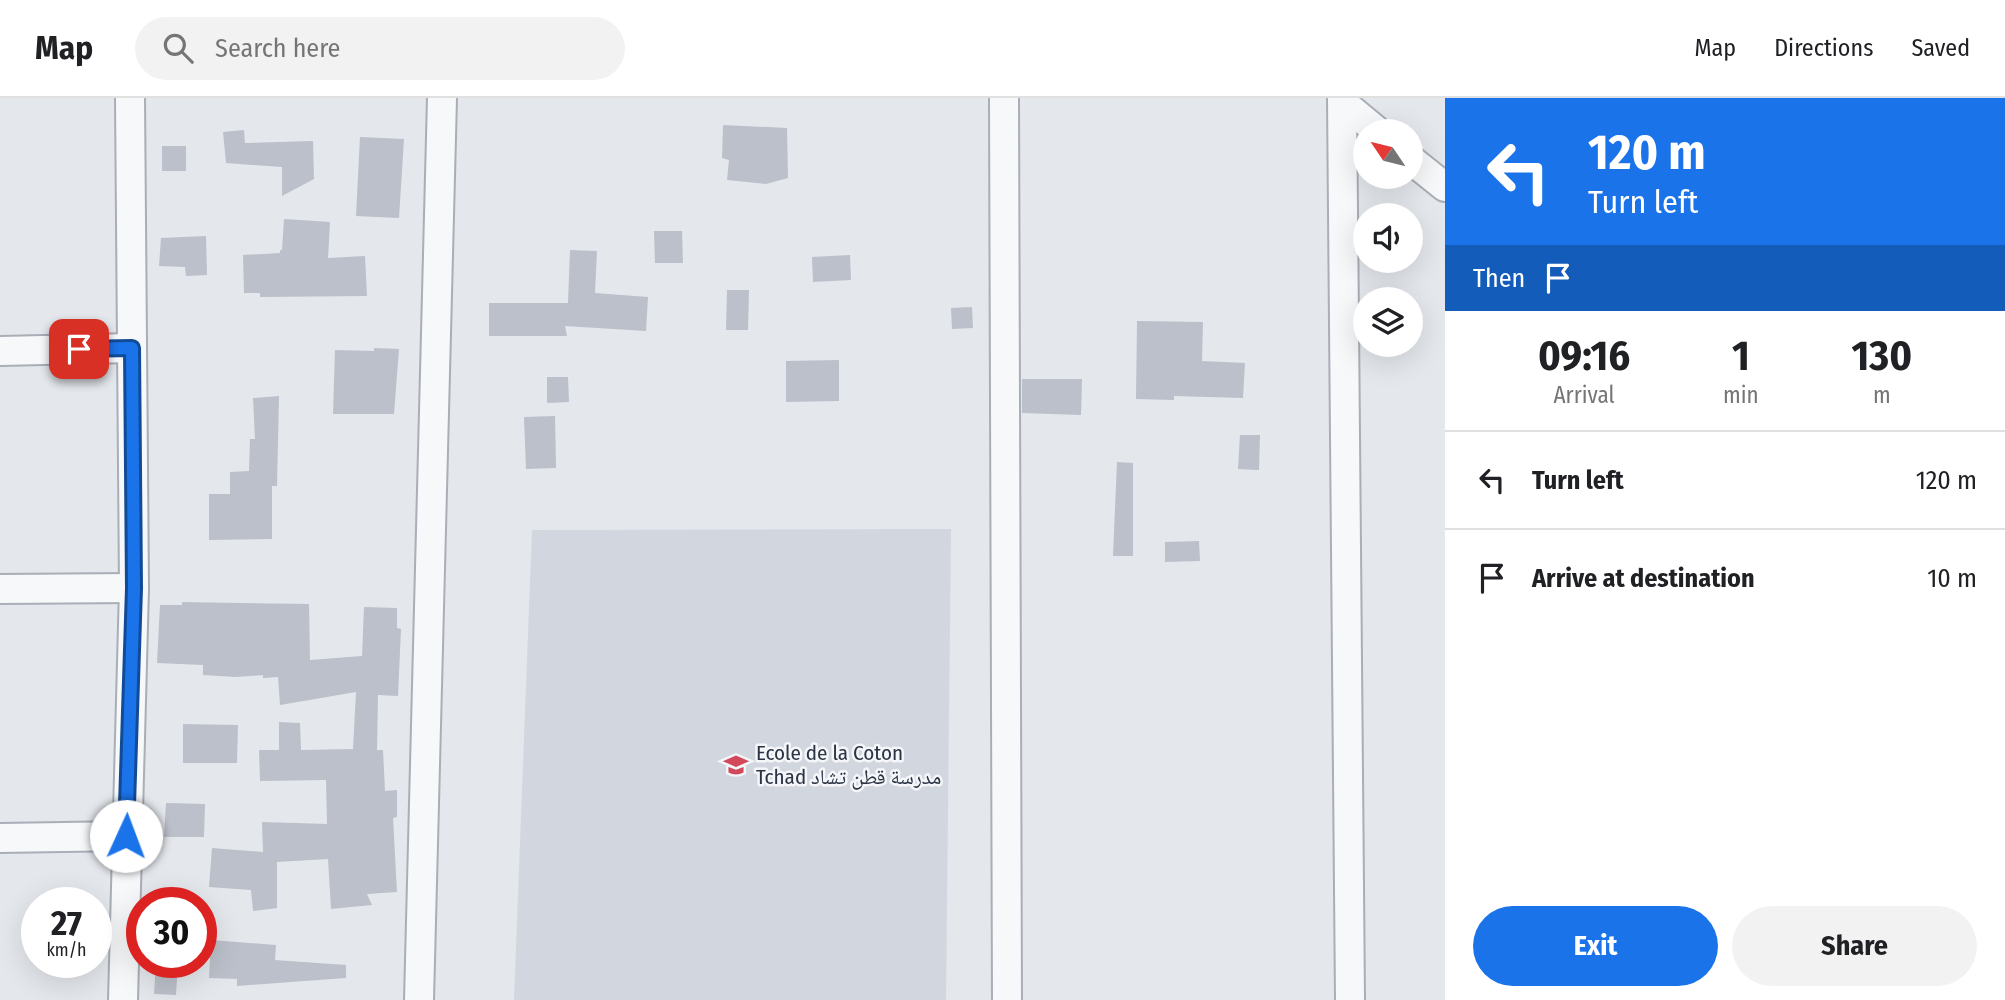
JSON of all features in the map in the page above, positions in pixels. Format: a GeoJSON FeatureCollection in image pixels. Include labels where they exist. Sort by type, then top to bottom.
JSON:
{"type":"FeatureCollection","features":[{"type":"Feature","properties":{"kind":"street"},"geometry":{"type":"LineString","coordinates":[[122,1000],[134,588],[130,98]]}},
{"type":"Feature","properties":{"kind":"street"},"geometry":{"type":"LineString","coordinates":[[419,1000],[442,98]]}},
{"type":"Feature","properties":{"kind":"street"},"geometry":{"type":"LineString","coordinates":[[1004,98],[1007,1000]]}},
{"type":"Feature","properties":{"kind":"street"},"geometry":{"type":"LineString","coordinates":[[1343,101],[1363,119]]}},
{"type":"Feature","properties":{"kind":"street"},"geometry":{"type":"LineString","coordinates":[[1343,101],[1350,1000]]}},
{"type":"Feature","properties":{"kind":"street"},"geometry":{"type":"LineString","coordinates":[[1423,169],[1445,187]]}},
{"type":"Feature","properties":{"kind":"street"},"geometry":{"type":"LineString","coordinates":[[0,351],[132,348]]}},
{"type":"Feature","properties":{"kind":"street"},"geometry":{"type":"LineString","coordinates":[[0,589],[134,588]]}},
{"type":"Feature","properties":{"kind":"street"},"geometry":{"type":"LineString","coordinates":[[0,838],[126,836]]}},
{"type":"Feature","properties":{"kind":"shaded area","name":"Ecole de la Coton Tchad مدرسة قطن تشاد"},"geometry":{"type":"Polygon","coordinates":[[[951,529],[946,1000],[514,1000],[532,530],[951,529]]]}},
{"type":"Feature","properties":{"kind":"building"},"geometry":{"type":"Polygon","coordinates":[[[723,125],[787,128],[788,178],[766,184],[727,180],[729,160],[722,158],[723,125]]]}},
{"type":"Feature","properties":{"kind":"building"},"geometry":{"type":"Polygon","coordinates":[[[244,130],[245,143],[313,141],[314,179],[282,196],[282,167],[226,163],[223,132],[244,130]]]}},
{"type":"Feature","properties":{"kind":"building"},"geometry":{"type":"Polygon","coordinates":[[[360,137],[404,139],[399,218],[356,216],[360,137]]]}},
{"type":"Feature","properties":{"kind":"building"},"geometry":{"type":"Polygon","coordinates":[[[162,146],[186,146],[186,171],[162,171],[162,146]]]}},
{"type":"Feature","properties":{"kind":"building"},"geometry":{"type":"Polygon","coordinates":[[[284,219],[330,222],[328,258],[365,256],[367,296],[260,297],[260,293],[244,293],[243,255],[280,253],[284,219]]]}},
{"type":"Feature","properties":{"kind":"building"},"geometry":{"type":"Polygon","coordinates":[[[654,231],[682,231],[683,263],[655,263],[654,231]]]}},
{"type":"Feature","properties":{"kind":"building"},"geometry":{"type":"Polygon","coordinates":[[[206,236],[207,275],[186,276],[185,267],[159,266],[161,238],[206,236]]]}},
{"type":"Feature","properties":{"kind":"building"},"geometry":{"type":"Polygon","coordinates":[[[570,250],[597,251],[595,293],[648,297],[646,331],[565,326],[567,336],[489,336],[489,303],[568,303],[570,250]]]}},
{"type":"Feature","properties":{"kind":"building"},"geometry":{"type":"Polygon","coordinates":[[[850,255],[851,280],[813,282],[812,257],[850,255]]]}},
{"type":"Feature","properties":{"kind":"building"},"geometry":{"type":"Polygon","coordinates":[[[727,290],[749,290],[748,330],[726,330],[727,290]]]}},
{"type":"Feature","properties":{"kind":"building"},"geometry":{"type":"Polygon","coordinates":[[[972,307],[973,328],[952,329],[951,308],[972,307]]]}},
{"type":"Feature","properties":{"kind":"building"},"geometry":{"type":"Polygon","coordinates":[[[1137,321],[1203,322],[1202,361],[1245,363],[1243,398],[1174,396],[1174,400],[1136,399],[1137,321]]]}},
{"type":"Feature","properties":{"kind":"building"},"geometry":{"type":"Polygon","coordinates":[[[374,348],[399,349],[394,414],[333,414],[335,350],[374,351],[374,348]]]}},
{"type":"Feature","properties":{"kind":"building"},"geometry":{"type":"Polygon","coordinates":[[[839,360],[839,401],[786,402],[786,361],[839,360]]]}},
{"type":"Feature","properties":{"kind":"building"},"geometry":{"type":"Polygon","coordinates":[[[547,377],[568,377],[569,402],[547,403],[547,377]]]}},
{"type":"Feature","properties":{"kind":"building"},"geometry":{"type":"Polygon","coordinates":[[[1022,379],[1082,379],[1081,415],[1022,413],[1022,379]]]}},
{"type":"Feature","properties":{"kind":"building"},"geometry":{"type":"Polygon","coordinates":[[[279,396],[277,486],[272,486],[272,539],[209,540],[209,494],[230,494],[230,472],[249,471],[250,439],[255,439],[253,398],[279,396]]]}},
{"type":"Feature","properties":{"kind":"building"},"geometry":{"type":"Polygon","coordinates":[[[555,416],[556,468],[526,469],[524,417],[555,416]]]}},
{"type":"Feature","properties":{"kind":"building"},"geometry":{"type":"Polygon","coordinates":[[[1240,435],[1260,435],[1259,470],[1238,469],[1240,435]]]}},
{"type":"Feature","properties":{"kind":"building"},"geometry":{"type":"Polygon","coordinates":[[[1117,462],[1133,463],[1133,556],[1113,556],[1117,462]]]}},
{"type":"Feature","properties":{"kind":"building"},"geometry":{"type":"Polygon","coordinates":[[[1199,541],[1200,561],[1165,562],[1165,542],[1199,541]]]}},
{"type":"Feature","properties":{"kind":"building"},"geometry":{"type":"Polygon","coordinates":[[[182,602],[309,604],[310,660],[362,656],[364,607],[397,608],[397,628],[401,629],[398,696],[378,695],[377,750],[383,750],[385,791],[397,790],[397,817],[393,818],[397,892],[367,894],[372,905],[331,909],[328,859],[277,862],[277,908],[253,911],[251,890],[209,887],[212,848],[263,852],[262,822],[327,824],[326,780],[260,781],[259,750],[279,750],[279,722],[300,723],[301,750],[353,749],[356,692],[280,705],[278,677],[203,675],[203,665],[157,663],[160,605],[182,605],[182,602]]]}},
{"type":"Feature","properties":{"kind":"building"},"geometry":{"type":"Polygon","coordinates":[[[183,724],[238,725],[237,763],[183,763],[183,724]]]}},
{"type":"Feature","properties":{"kind":"building"},"geometry":{"type":"Polygon","coordinates":[[[166,803],[205,804],[204,837],[164,837],[166,803]]]}},
{"type":"Feature","properties":{"kind":"building"},"geometry":{"type":"Polygon","coordinates":[[[217,940],[276,945],[275,960],[346,965],[346,978],[237,986],[237,979],[209,978],[217,978],[217,940]]]}},
{"type":"Feature","properties":{"kind":"building"},"geometry":{"type":"Polygon","coordinates":[[[155,978],[177,978],[176,995],[154,994],[155,978]]]}},
{"type":"Feature","properties":{"kind":"place","name":"Ecole de la Coton Tchad مدرسة قطن تشاد"},"geometry":{"type":"Point","coordinates":[736,765]}},
{"type":"Feature","properties":{"kind":"route"},"geometry":{"type":"LineString","coordinates":[[79,349],[132,348],[134,588],[126,836]]}}]}
